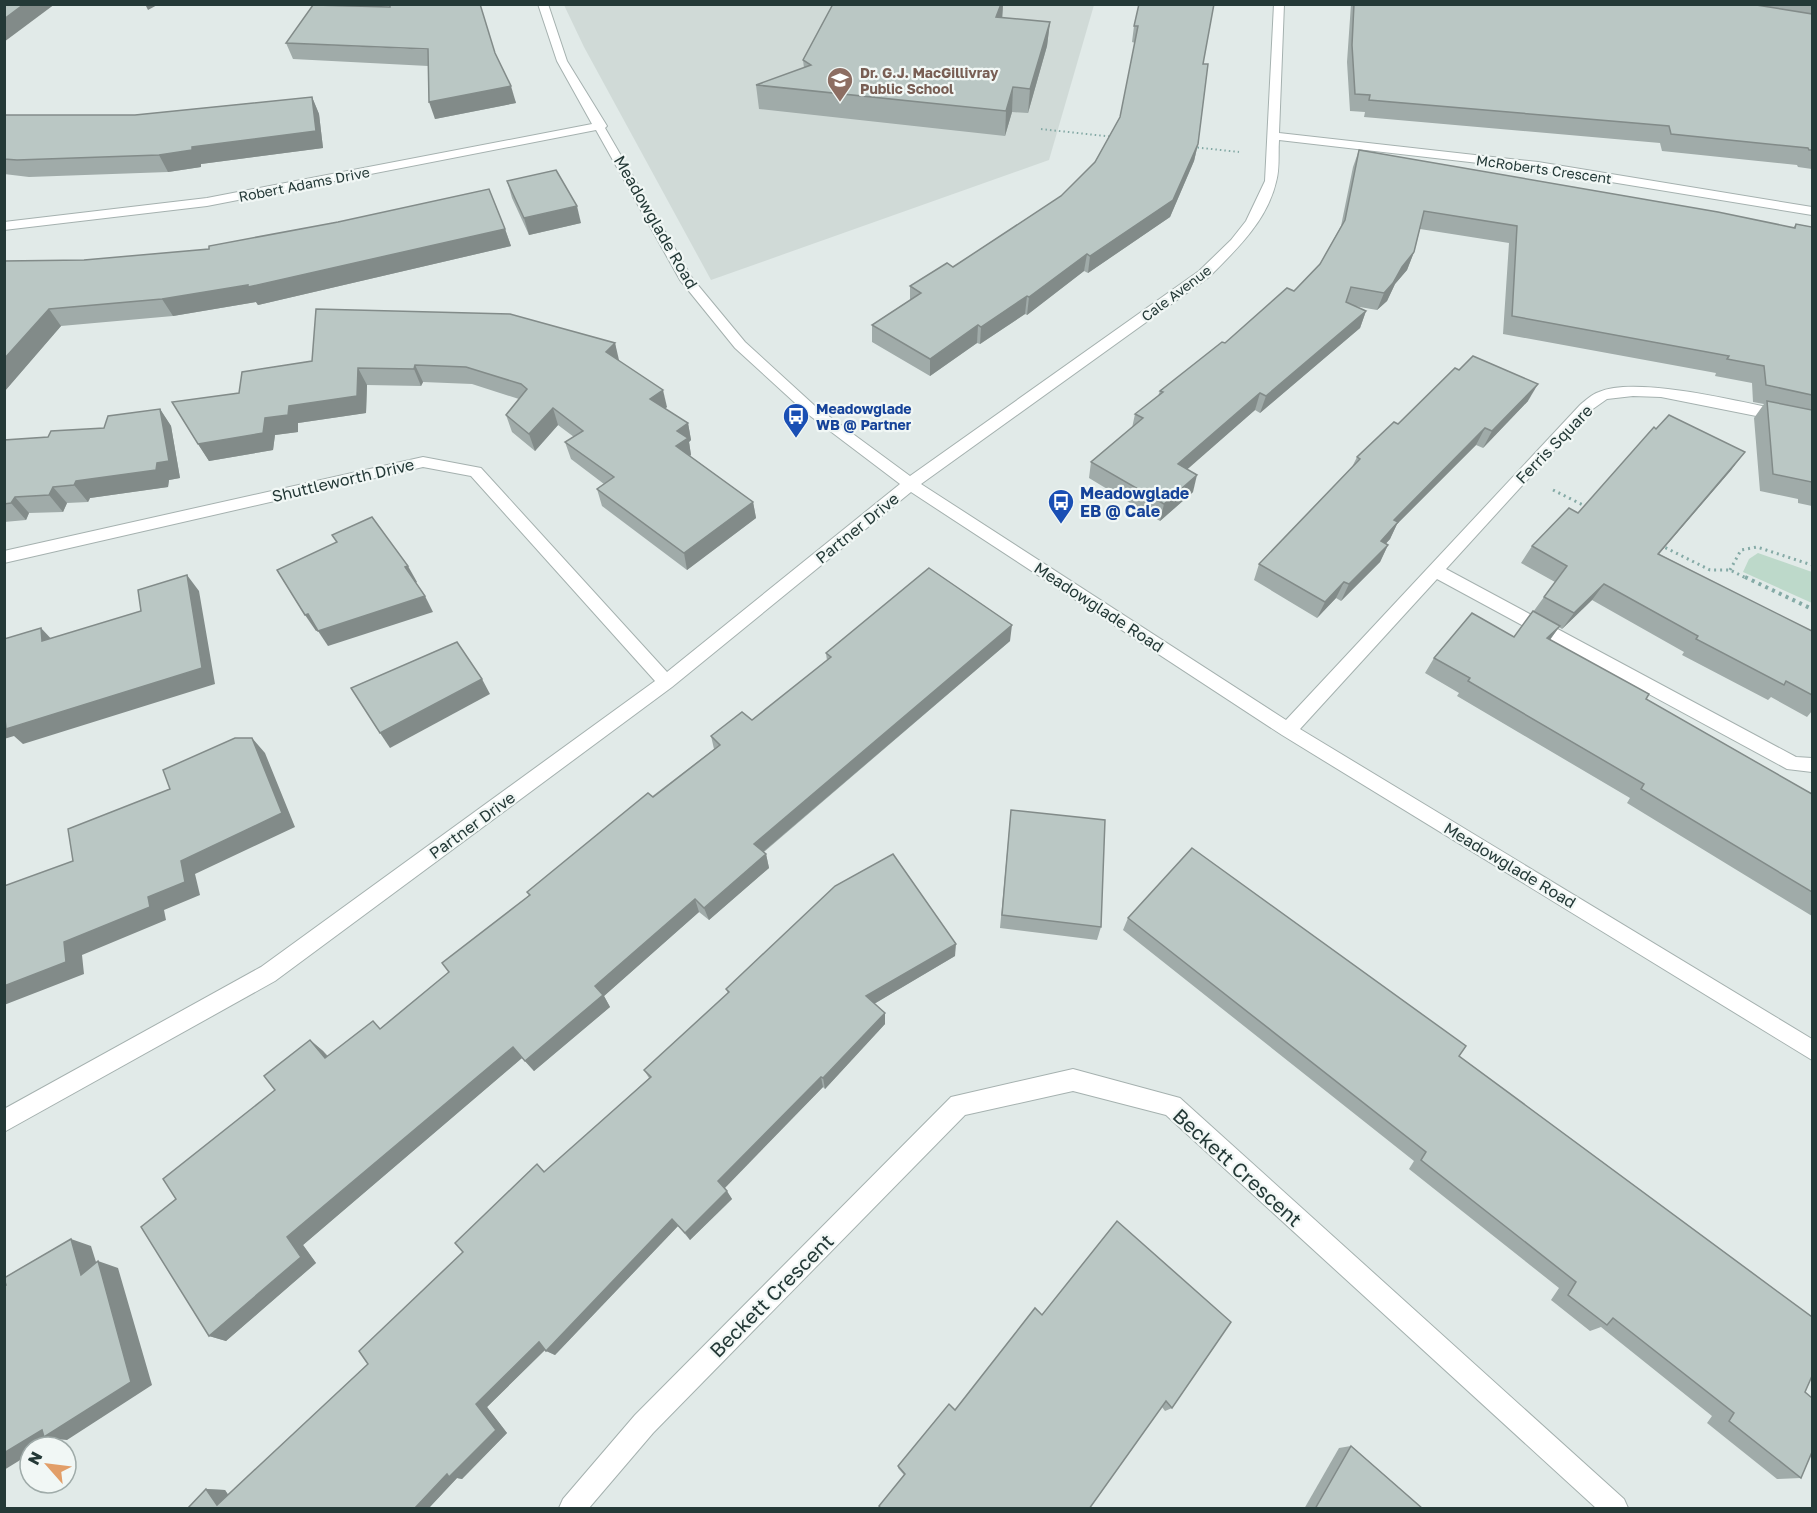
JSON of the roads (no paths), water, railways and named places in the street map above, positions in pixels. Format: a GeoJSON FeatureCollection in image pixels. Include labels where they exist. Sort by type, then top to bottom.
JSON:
{"type":"FeatureCollection","features":[{"type":"Feature","properties":{"kind":"street","name":"Meadowglade Road"},"geometry":{"type":"LineString","coordinates":[[543,4],[562,61],[601,126],[686,280],[740,345],[810,409],[910,484],[1288,730],[1812,1050]]}},
{"type":"Feature","properties":{"kind":"street","name":"Cale Avenue"},"geometry":{"type":"LineString","coordinates":[[910,484],[1204,274],[1242,237],[1263,206],[1271,181],[1279,4]]}},
{"type":"Feature","properties":{"kind":"street","name":"Robert Adams Drive"},"geometry":{"type":"LineString","coordinates":[[4,226],[207,202],[601,126]]}},
{"type":"Feature","properties":{"kind":"street","name":"McRoberts Crescent"},"geometry":{"type":"LineString","coordinates":[[1274,136],[1538,166],[1812,211]]}},
{"type":"Feature","properties":{"kind":"street","name":"Ferris Square"},"geometry":{"type":"LineString","coordinates":[[1288,730],[1585,408],[1603,395],[1633,390],[1661,392],[1812,422]]}},
{"type":"Feature","properties":{"kind":"street","name":"Shuttleworth Drive"},"geometry":{"type":"LineString","coordinates":[[4,557],[423,462],[476,472],[666,682]]}},
{"type":"Feature","properties":{"kind":"street","name":"Partner Drive"},"geometry":{"type":"LineString","coordinates":[[4,1121],[268,974],[666,682],[910,484]]}},
{"type":"Feature","properties":{"kind":"street"},"geometry":{"type":"LineString","coordinates":[[1435,570],[1793,764],[1812,765]]}},
{"type":"Feature","properties":{"kind":"street","name":"Beckett Crescent"},"geometry":{"type":"LineString","coordinates":[[572,1509],[644,1424],[959,1105],[1074,1080],[1172,1106],[1616,1509]]}},
{"type":"Feature","properties":{"kind":"place","name":"Dr. G.J. MacGillivray Public School"},"geometry":{"type":"Point","coordinates":[840,103]}},
{"type":"Feature","properties":{"kind":"place","name":"Meadowglade WB @ Partner"},"geometry":{"type":"Point","coordinates":[796,439]}},
{"type":"Feature","properties":{"kind":"place","name":"Meadowglade EB @ Cale"},"geometry":{"type":"Point","coordinates":[1061,525]}}]}
